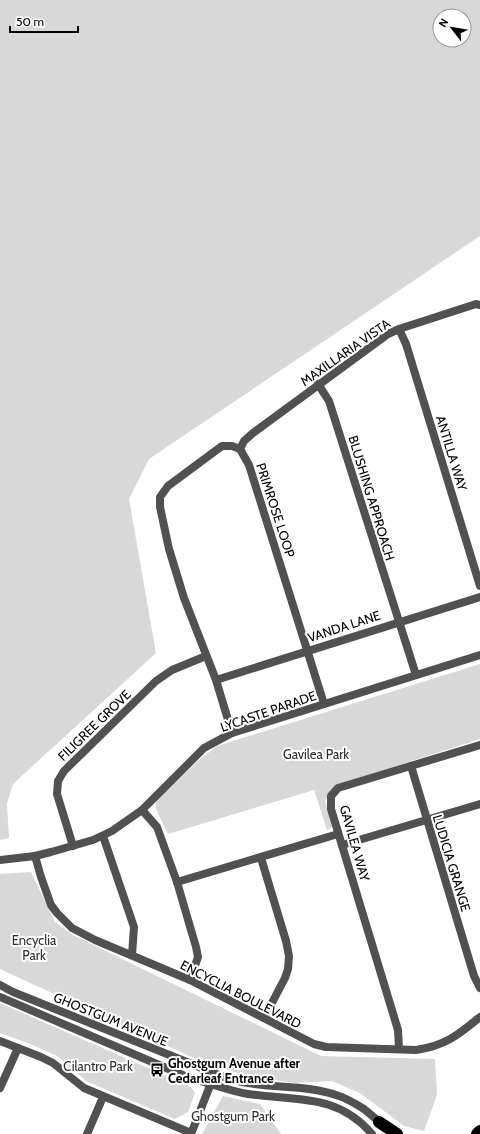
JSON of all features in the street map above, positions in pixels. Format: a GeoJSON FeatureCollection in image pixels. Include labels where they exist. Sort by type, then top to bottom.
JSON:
{"type":"FeatureCollection","features":[{"type":"Feature","properties":{"kind":"highway"},"geometry":{"type":"LineString","coordinates":[[379,1122],[397,1134]]}},
{"type":"Feature","properties":{"kind":"highway"},"geometry":{"type":"LineString","coordinates":[[477,1134],[480,1131]]}},
{"type":"Feature","properties":{"kind":"street","name":"MAXILLARIA VISTA"},"geometry":{"type":"LineString","coordinates":[[240,449],[244,441],[253,432],[377,341],[399,329],[476,304],[480,305]]}},
{"type":"Feature","properties":{"kind":"street","name":"ANTILLA WAY"},"geometry":{"type":"LineString","coordinates":[[399,329],[408,352],[480,586]]}},
{"type":"Feature","properties":{"kind":"street","name":"BLUSHING APPROACH"},"geometry":{"type":"LineString","coordinates":[[318,384],[329,401],[416,675]]}},
{"type":"Feature","properties":{"kind":"street"},"geometry":{"type":"LineString","coordinates":[[232,733],[216,680],[189,611],[169,549],[160,507],[160,497],[168,486],[222,446],[232,446],[240,449]]}},
{"type":"Feature","properties":{"kind":"street","name":"PRIMROSE LOOP"},"geometry":{"type":"LineString","coordinates":[[240,449],[250,465],[324,704]]}},
{"type":"Feature","properties":{"kind":"street","name":"VANDA LANE"},"geometry":{"type":"LineString","coordinates":[[216,680],[480,596]]}},
{"type":"Feature","properties":{"kind":"street","name":"FILIGREE GROVE"},"geometry":{"type":"LineString","coordinates":[[73,846],[58,794],[58,782],[64,771],[156,681],[172,670],[206,656]]}},
{"type":"Feature","properties":{"kind":"street","name":"LYCASTE PARADE"},"geometry":{"type":"LineString","coordinates":[[0,860],[34,856],[73,846],[112,832],[142,810],[204,748],[232,733],[480,656]]}},
{"type":"Feature","properties":{"kind":"street","name":"GAVILEA WAY"},"geometry":{"type":"LineString","coordinates":[[399,1048],[398,1030],[338,834],[331,809],[331,796],[338,788],[480,745]]}},
{"type":"Feature","properties":{"kind":"street","name":"LUDICIA GRANGE"},"geometry":{"type":"LineString","coordinates":[[411,766],[474,976],[480,988]]}},
{"type":"Feature","properties":{"kind":"street"},"geometry":{"type":"LineString","coordinates":[[342,845],[480,804]]}},
{"type":"Feature","properties":{"kind":"street"},"geometry":{"type":"LineString","coordinates":[[142,810],[157,827],[177,882],[198,957],[190,980]]}},
{"type":"Feature","properties":{"kind":"street"},"geometry":{"type":"LineString","coordinates":[[177,882],[338,834]]}},
{"type":"Feature","properties":{"kind":"street"},"geometry":{"type":"LineString","coordinates":[[103,836],[134,927],[132,956]]}},
{"type":"Feature","properties":{"kind":"street","name":"ENCYCLIA BOULEVARD"},"geometry":{"type":"LineString","coordinates":[[34,856],[48,897],[57,913],[72,928],[132,956],[190,980],[308,1040],[326,1047],[399,1048],[416,1050],[438,1045],[454,1038],[480,1017]]}},
{"type":"Feature","properties":{"kind":"street"},"geometry":{"type":"LineString","coordinates":[[261,858],[286,941],[289,956],[288,969],[285,978],[264,1018]]}},
{"type":"Feature","properties":{"kind":"street","name":"GHOSTGUM AVENUE"},"geometry":{"type":"LineString","coordinates":[[0,984],[14,992],[215,1074],[236,1081],[260,1086],[315,1090],[339,1096],[360,1107],[379,1122],[389,1134]]}},
{"type":"Feature","properties":{"kind":"street","name":"GHOSTGUM AVENUE"},"geometry":{"type":"LineString","coordinates":[[0,997],[192,1079],[211,1083],[236,1092],[307,1099],[326,1103],[354,1117],[366,1126],[372,1134]]}},
{"type":"Feature","properties":{"kind":"street"},"geometry":{"type":"LineString","coordinates":[[0,1042],[53,1063],[84,1088],[191,1134],[215,1074]]}},
{"type":"Feature","properties":{"kind":"street"},"geometry":{"type":"LineString","coordinates":[[0,1088],[18,1048]]}},
{"type":"Feature","properties":{"kind":"street"},"geometry":{"type":"LineString","coordinates":[[88,1134],[103,1096]]}},
{"type":"Feature","properties":{"kind":"green space"},"geometry":{"type":"Polygon","coordinates":[[[0,0],[480,0],[480,236],[149,459],[129,499],[156,653],[13,784],[7,804],[9,838],[0,840],[0,0]]]}},
{"type":"Feature","properties":{"kind":"green space","name":"Gavilea Park"},"geometry":{"type":"Polygon","coordinates":[[[480,664],[480,739],[334,786],[325,801],[332,827],[327,830],[314,790],[168,834],[156,809],[156,802],[199,760],[217,746],[480,664]]]}},
{"type":"Feature","properties":{"kind":"green space","name":"Encyclia Park"},"geometry":{"type":"Polygon","coordinates":[[[31,872],[55,922],[73,935],[321,1056],[435,1059],[437,1095],[424,1131],[404,1126],[360,1093],[332,1081],[294,1083],[244,1075],[207,1064],[0,969],[0,874],[31,872]]]}},
{"type":"Feature","properties":{"kind":"green space","name":"Cilantro Park"},"geometry":{"type":"Polygon","coordinates":[[[0,1003],[191,1087],[195,1093],[188,1112],[175,1119],[86,1081],[57,1056],[0,1033],[0,1003]]]}},
{"type":"Feature","properties":{"kind":"green space","name":"Ghostgum Park"},"geometry":{"type":"Polygon","coordinates":[[[223,1096],[260,1104],[281,1134],[202,1134],[223,1096]]]}},
{"type":"Feature","properties":{"kind":"place","name":"Ghostgum Avenue after Cedarleaf Entrance"},"geometry":{"type":"Point","coordinates":[157,1070]}}]}
